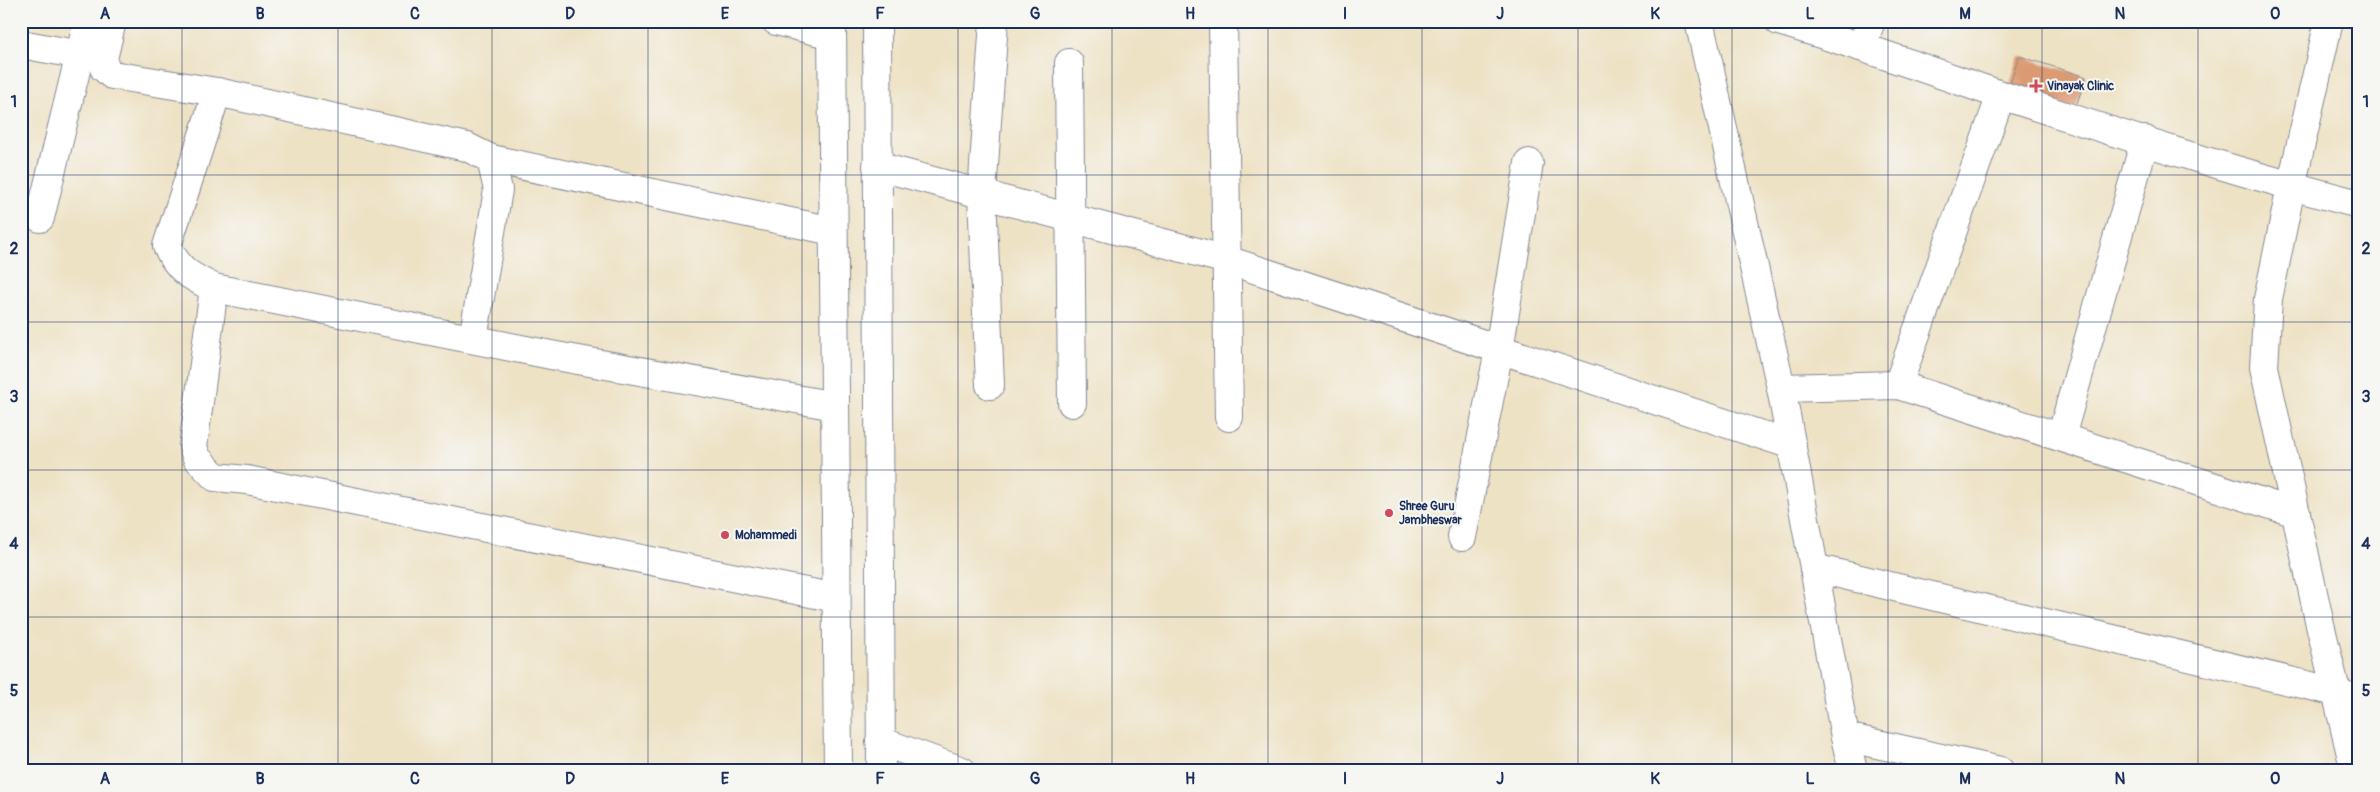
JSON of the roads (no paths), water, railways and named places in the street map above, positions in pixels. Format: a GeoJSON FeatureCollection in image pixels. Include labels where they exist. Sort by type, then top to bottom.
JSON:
{"type":"FeatureCollection","features":[{"type":"Feature","properties":{"kind":"street"},"geometry":{"type":"LineString","coordinates":[[88,21],[91,57]]}},
{"type":"Feature","properties":{"kind":"street"},"geometry":{"type":"LineString","coordinates":[[40,218],[91,57],[112,21]]}},
{"type":"Feature","properties":{"kind":"street"},"geometry":{"type":"LineString","coordinates":[[776,21],[832,28],[838,771]]}},
{"type":"Feature","properties":{"kind":"street"},"geometry":{"type":"LineString","coordinates":[[877,21],[881,771]]}},
{"type":"Feature","properties":{"kind":"street"},"geometry":{"type":"LineString","coordinates":[[990,385],[982,194],[994,21]]}},
{"type":"Feature","properties":{"kind":"street"},"geometry":{"type":"LineString","coordinates":[[1223,21],[1229,417]]}},
{"type":"Feature","properties":{"kind":"street"},"geometry":{"type":"LineString","coordinates":[[1699,21],[1781,388],[1845,738],[1853,771]]}},
{"type":"Feature","properties":{"kind":"street"},"geometry":{"type":"LineString","coordinates":[[1779,21],[1866,34],[2001,94],[2291,187],[2359,204]]}},
{"type":"Feature","properties":{"kind":"street"},"geometry":{"type":"LineString","coordinates":[[2330,21],[2291,187],[2268,299],[2264,367],[2296,514],[2348,696],[2355,771]]}},
{"type":"Feature","properties":{"kind":"street"},"geometry":{"type":"LineString","coordinates":[[21,44],[91,57],[112,75],[217,92],[467,146],[491,159],[833,231]]}},
{"type":"Feature","properties":{"kind":"street"},"geometry":{"type":"LineString","coordinates":[[1068,63],[1072,219],[1072,403]]}},
{"type":"Feature","properties":{"kind":"street"},"geometry":{"type":"LineString","coordinates":[[217,92],[167,246],[175,264],[193,278],[214,288],[473,339],[835,406]]}},
{"type":"Feature","properties":{"kind":"street"},"geometry":{"type":"LineString","coordinates":[[1898,385],[2001,94]]}},
{"type":"Feature","properties":{"kind":"street"},"geometry":{"type":"LineString","coordinates":[[2061,437],[2145,140]]}},
{"type":"Feature","properties":{"kind":"street"},"geometry":{"type":"LineString","coordinates":[[473,339],[498,190],[491,159]]}},
{"type":"Feature","properties":{"kind":"street"},"geometry":{"type":"LineString","coordinates":[[1462,537],[1499,350],[1529,163]]}},
{"type":"Feature","properties":{"kind":"street"},"geometry":{"type":"LineString","coordinates":[[877,166],[1227,260],[1792,445]]}},
{"type":"Feature","properties":{"kind":"street"},"geometry":{"type":"LineString","coordinates":[[214,288],[193,447],[197,458],[215,477],[247,480],[836,598]]}},
{"type":"Feature","properties":{"kind":"street"},"geometry":{"type":"LineString","coordinates":[[1781,388],[1898,385],[2296,514]]}},
{"type":"Feature","properties":{"kind":"street"},"geometry":{"type":"LineString","coordinates":[[1814,568],[2348,696]]}},
{"type":"Feature","properties":{"kind":"street"},"geometry":{"type":"LineString","coordinates":[[1845,738],[2000,771]]}},
{"type":"Feature","properties":{"kind":"street"},"geometry":{"type":"LineString","coordinates":[[880,741],[962,771]]}},
{"type":"Feature","properties":{"kind":"place","name":"Vinayak Clinic"},"geometry":{"type":"Point","coordinates":[2036,86]}},
{"type":"Feature","properties":{"kind":"place","name":"Shree Guru Jambheswar"},"geometry":{"type":"Point","coordinates":[1389,513]}},
{"type":"Feature","properties":{"kind":"place","name":"Mohammedi"},"geometry":{"type":"Point","coordinates":[725,535]}}]}
